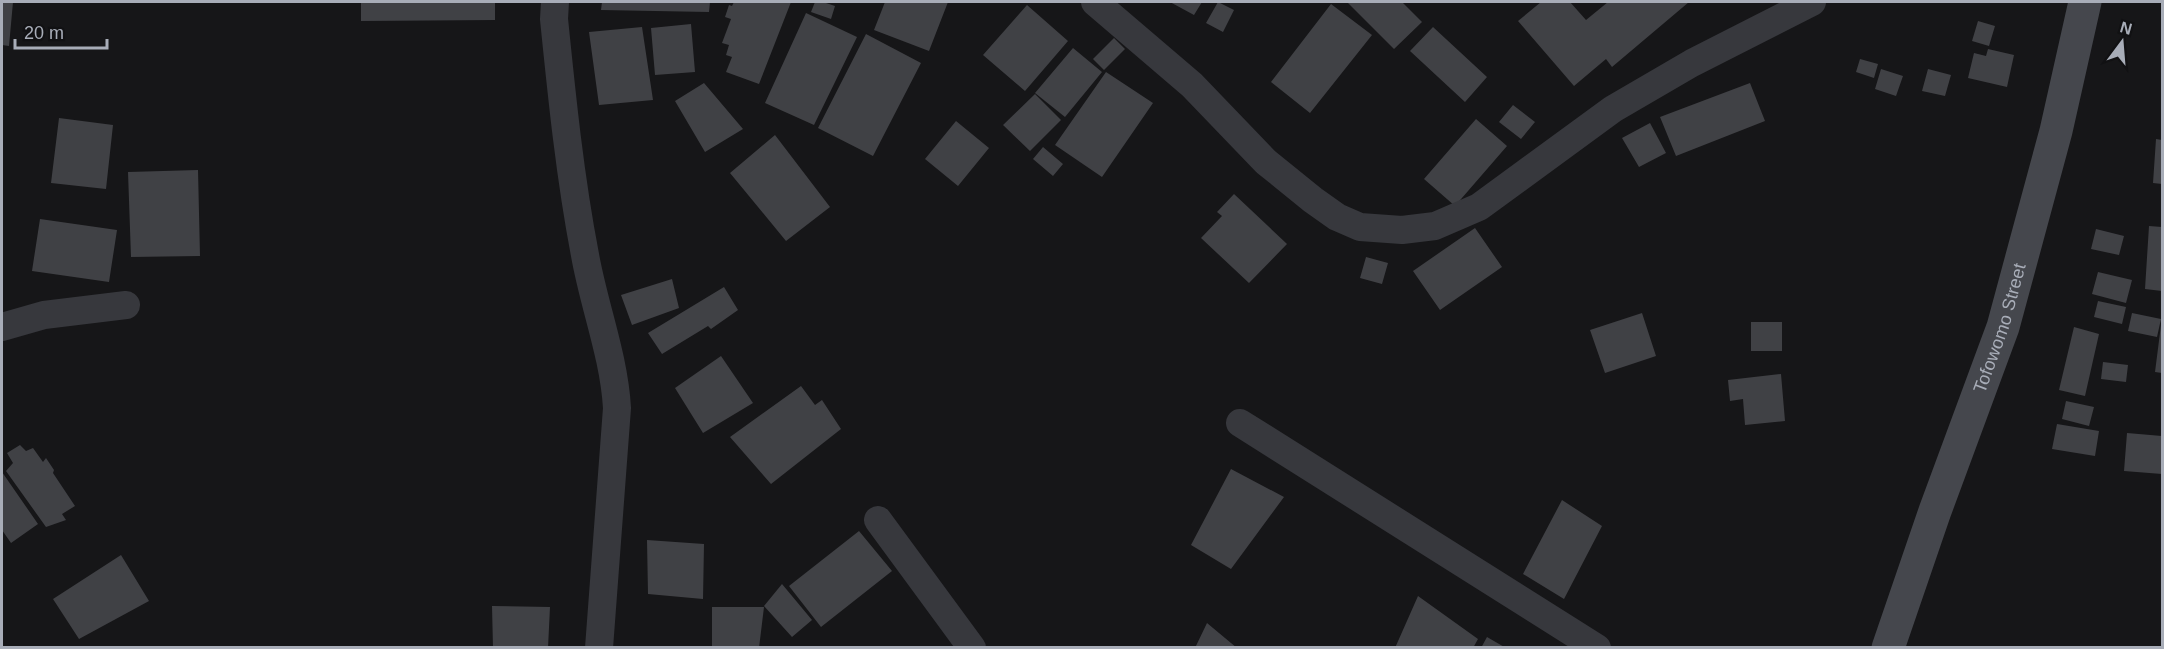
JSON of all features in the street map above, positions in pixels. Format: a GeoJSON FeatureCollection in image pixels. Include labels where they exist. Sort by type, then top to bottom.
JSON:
{"type":"FeatureCollection","features":[{"type":"Feature","properties":{"kind":"street"},"geometry":{"type":"LineString","coordinates":[[555,2],[569,161],[585,258],[615,383],[617,408],[599,648]]}},
{"type":"Feature","properties":{"kind":"street"},"geometry":{"type":"LineString","coordinates":[[1095,2],[1192,85],[1266,162],[1313,200],[1337,217],[1360,227],[1402,230],[1435,226],[1479,207],[1614,109],[1692,63],[1812,2]]}},
{"type":"Feature","properties":{"kind":"street","name":"Tofowomo Street"},"geometry":{"type":"LineString","coordinates":[[1888,648],[1935,511],[2003,327],[2056,131],[2085,2]]}},
{"type":"Feature","properties":{"kind":"street"},"geometry":{"type":"LineString","coordinates":[[2,327],[44,315],[126,305]]}},
{"type":"Feature","properties":{"kind":"street"},"geometry":{"type":"LineString","coordinates":[[1240,423],[1598,648]]}},
{"type":"Feature","properties":{"kind":"street"},"geometry":{"type":"LineString","coordinates":[[878,520],[972,648]]}},
{"type":"Feature","properties":{"kind":"building"},"geometry":{"type":"Polygon","coordinates":[[[2,2],[13,2],[9,46],[2,45],[2,2]]]}},
{"type":"Feature","properties":{"kind":"building"},"geometry":{"type":"Polygon","coordinates":[[[361,2],[495,2],[495,20],[361,21],[361,2]]]}},
{"type":"Feature","properties":{"kind":"building"},"geometry":{"type":"Polygon","coordinates":[[[602,2],[710,2],[709,12],[601,10],[602,2]]]}},
{"type":"Feature","properties":{"kind":"building"},"geometry":{"type":"Polygon","coordinates":[[[734,2],[791,2],[759,84],[726,72],[732,57],[726,55],[729,45],[722,43],[731,19],[725,17],[729,5],[732,6],[734,2]]]}},
{"type":"Feature","properties":{"kind":"building"},"geometry":{"type":"Polygon","coordinates":[[[815,2],[835,6],[831,19],[811,12],[815,2]]]}},
{"type":"Feature","properties":{"kind":"building"},"geometry":{"type":"Polygon","coordinates":[[[885,2],[948,2],[929,51],[874,30],[885,2]]]}},
{"type":"Feature","properties":{"kind":"building"},"geometry":{"type":"Polygon","coordinates":[[[1170,2],[1202,2],[1194,15],[1170,2]]]}},
{"type":"Feature","properties":{"kind":"building"},"geometry":{"type":"Polygon","coordinates":[[[1218,2],[1234,10],[1223,32],[1206,23],[1218,2]]]}},
{"type":"Feature","properties":{"kind":"building"},"geometry":{"type":"Polygon","coordinates":[[[1347,2],[1402,2],[1422,22],[1394,49],[1347,2]]]}},
{"type":"Feature","properties":{"kind":"building"},"geometry":{"type":"Polygon","coordinates":[[[1541,2],[1570,2],[1586,20],[1608,2],[1689,2],[1612,67],[1606,59],[1574,86],[1518,21],[1541,2]]]}},
{"type":"Feature","properties":{"kind":"building"},"geometry":{"type":"Polygon","coordinates":[[[1331,4],[1372,35],[1310,113],[1271,82],[1331,4]]]}},
{"type":"Feature","properties":{"kind":"building"},"geometry":{"type":"Polygon","coordinates":[[[1027,5],[1068,41],[1025,91],[983,55],[1027,5]]]}},
{"type":"Feature","properties":{"kind":"building"},"geometry":{"type":"Polygon","coordinates":[[[806,13],[857,37],[814,125],[765,103],[806,13]]]}},
{"type":"Feature","properties":{"kind":"building"},"geometry":{"type":"Polygon","coordinates":[[[1978,21],[1995,26],[1989,46],[1972,41],[1978,21]]]}},
{"type":"Feature","properties":{"kind":"building"},"geometry":{"type":"Polygon","coordinates":[[[691,24],[695,72],[655,75],[651,28],[691,24]]]}},
{"type":"Feature","properties":{"kind":"building"},"geometry":{"type":"Polygon","coordinates":[[[642,27],[653,100],[599,105],[589,32],[642,27]]]}},
{"type":"Feature","properties":{"kind":"building"},"geometry":{"type":"Polygon","coordinates":[[[1433,27],[1487,77],[1465,102],[1410,51],[1433,27]]]}},
{"type":"Feature","properties":{"kind":"building"},"geometry":{"type":"Polygon","coordinates":[[[866,34],[921,63],[873,156],[818,128],[866,34]]]}},
{"type":"Feature","properties":{"kind":"building"},"geometry":{"type":"Polygon","coordinates":[[[1114,38],[1125,49],[1104,70],[1093,59],[1114,38]]]}},
{"type":"Feature","properties":{"kind":"building"},"geometry":{"type":"Polygon","coordinates":[[[1073,48],[1102,72],[1065,117],[1035,93],[1073,48]]]}},
{"type":"Feature","properties":{"kind":"building"},"geometry":{"type":"Polygon","coordinates":[[[1988,49],[2014,55],[2007,87],[1968,78],[1974,53],[1986,56],[1988,49]]]}},
{"type":"Feature","properties":{"kind":"building"},"geometry":{"type":"Polygon","coordinates":[[[1860,59],[1878,64],[1874,78],[1856,72],[1860,59]]]}},
{"type":"Feature","properties":{"kind":"building"},"geometry":{"type":"Polygon","coordinates":[[[1881,69],[1903,76],[1896,96],[1875,89],[1881,69]]]}},
{"type":"Feature","properties":{"kind":"building"},"geometry":{"type":"Polygon","coordinates":[[[1928,69],[1951,75],[1945,96],[1922,91],[1928,69]]]}},
{"type":"Feature","properties":{"kind":"building"},"geometry":{"type":"Polygon","coordinates":[[[1106,72],[1153,103],[1102,177],[1055,145],[1106,72]]]}},
{"type":"Feature","properties":{"kind":"building"},"geometry":{"type":"Polygon","coordinates":[[[704,83],[743,129],[705,152],[675,101],[704,83]]]}},
{"type":"Feature","properties":{"kind":"building"},"geometry":{"type":"Polygon","coordinates":[[[1750,83],[1765,121],[1676,156],[1660,117],[1750,83]]]}},
{"type":"Feature","properties":{"kind":"building"},"geometry":{"type":"Polygon","coordinates":[[[1035,94],[1061,120],[1030,151],[1003,125],[1035,94]]]}},
{"type":"Feature","properties":{"kind":"building"},"geometry":{"type":"Polygon","coordinates":[[[1513,105],[1535,122],[1521,139],[1499,122],[1513,105]]]}},
{"type":"Feature","properties":{"kind":"building"},"geometry":{"type":"Polygon","coordinates":[[[59,118],[113,125],[106,189],[51,183],[59,118]]]}},
{"type":"Feature","properties":{"kind":"building"},"geometry":{"type":"Polygon","coordinates":[[[1476,119],[1507,146],[1455,206],[1424,179],[1476,119]]]}},
{"type":"Feature","properties":{"kind":"building"},"geometry":{"type":"Polygon","coordinates":[[[956,121],[989,148],[958,186],[925,159],[956,121]]]}},
{"type":"Feature","properties":{"kind":"building"},"geometry":{"type":"Polygon","coordinates":[[[1650,123],[1666,153],[1639,167],[1622,138],[1650,123]]]}},
{"type":"Feature","properties":{"kind":"building"},"geometry":{"type":"Polygon","coordinates":[[[775,135],[830,207],[786,241],[730,173],[775,135]]]}},
{"type":"Feature","properties":{"kind":"building"},"geometry":{"type":"Polygon","coordinates":[[[2156,139],[2162,140],[2162,184],[2153,183],[2156,139]]]}},
{"type":"Feature","properties":{"kind":"building"},"geometry":{"type":"Polygon","coordinates":[[[1043,147],[1063,164],[1053,176],[1033,159],[1043,147]]]}},
{"type":"Feature","properties":{"kind":"building"},"geometry":{"type":"Polygon","coordinates":[[[198,170],[200,256],[131,257],[128,172],[198,170]]]}},
{"type":"Feature","properties":{"kind":"building"},"geometry":{"type":"Polygon","coordinates":[[[1234,194],[1287,244],[1249,283],[1201,238],[1222,216],[1217,212],[1234,194]]]}},
{"type":"Feature","properties":{"kind":"building"},"geometry":{"type":"Polygon","coordinates":[[[40,219],[117,230],[109,282],[32,271],[40,219]]]}},
{"type":"Feature","properties":{"kind":"building"},"geometry":{"type":"Polygon","coordinates":[[[2149,226],[2162,227],[2162,291],[2145,289],[2149,226]]]}},
{"type":"Feature","properties":{"kind":"building"},"geometry":{"type":"Polygon","coordinates":[[[1475,228],[1502,267],[1440,310],[1413,271],[1475,228]]]}},
{"type":"Feature","properties":{"kind":"building"},"geometry":{"type":"Polygon","coordinates":[[[2096,229],[2124,236],[2119,255],[2091,249],[2096,229]]]}},
{"type":"Feature","properties":{"kind":"building"},"geometry":{"type":"Polygon","coordinates":[[[1366,257],[1388,263],[1382,284],[1360,278],[1366,257]]]}},
{"type":"Feature","properties":{"kind":"building"},"geometry":{"type":"Polygon","coordinates":[[[2098,272],[2132,280],[2126,303],[2092,294],[2098,272]]]}},
{"type":"Feature","properties":{"kind":"building"},"geometry":{"type":"Polygon","coordinates":[[[672,279],[679,308],[632,325],[621,295],[672,279]]]}},
{"type":"Feature","properties":{"kind":"building"},"geometry":{"type":"Polygon","coordinates":[[[724,287],[738,310],[711,329],[708,326],[662,354],[648,333],[724,287]]]}},
{"type":"Feature","properties":{"kind":"building"},"geometry":{"type":"Polygon","coordinates":[[[2098,301],[2126,307],[2122,324],[2094,317],[2098,301]]]}},
{"type":"Feature","properties":{"kind":"building"},"geometry":{"type":"Polygon","coordinates":[[[1642,313],[1656,356],[1605,373],[1590,330],[1642,313]]]}},
{"type":"Feature","properties":{"kind":"building"},"geometry":{"type":"Polygon","coordinates":[[[2132,313],[2161,319],[2157,337],[2128,331],[2132,313]]]}},
{"type":"Feature","properties":{"kind":"building"},"geometry":{"type":"Polygon","coordinates":[[[1751,322],[1782,322],[1782,351],[1751,351],[1751,322]]]}},
{"type":"Feature","properties":{"kind":"building"},"geometry":{"type":"Polygon","coordinates":[[[2162,325],[2162,373],[2155,372],[2162,325]]]}},
{"type":"Feature","properties":{"kind":"building"},"geometry":{"type":"Polygon","coordinates":[[[2074,327],[2099,334],[2085,396],[2059,390],[2074,327]]]}},
{"type":"Feature","properties":{"kind":"building"},"geometry":{"type":"Polygon","coordinates":[[[721,356],[753,403],[703,433],[675,388],[721,356]]]}},
{"type":"Feature","properties":{"kind":"building"},"geometry":{"type":"Polygon","coordinates":[[[2103,362],[2128,365],[2126,382],[2101,379],[2103,362]]]}},
{"type":"Feature","properties":{"kind":"building"},"geometry":{"type":"Polygon","coordinates":[[[1781,374],[1785,421],[1745,425],[1743,399],[1730,401],[1728,380],[1781,374]]]}},
{"type":"Feature","properties":{"kind":"building"},"geometry":{"type":"Polygon","coordinates":[[[801,386],[815,405],[822,400],[841,429],[771,484],[730,437],[801,386]]]}},
{"type":"Feature","properties":{"kind":"building"},"geometry":{"type":"Polygon","coordinates":[[[2066,401],[2094,407],[2089,426],[2062,419],[2066,401]]]}},
{"type":"Feature","properties":{"kind":"building"},"geometry":{"type":"Polygon","coordinates":[[[2057,424],[2099,431],[2095,456],[2052,449],[2057,424]]]}},
{"type":"Feature","properties":{"kind":"building"},"geometry":{"type":"Polygon","coordinates":[[[2127,433],[2162,436],[2162,474],[2124,471],[2127,433]]]}},
{"type":"Feature","properties":{"kind":"building"},"geometry":{"type":"Polygon","coordinates":[[[20,445],[26,451],[33,448],[43,462],[46,458],[54,470],[53,473],[75,506],[62,514],[66,520],[46,527],[6,471],[13,463],[7,453],[20,445]]]}},
{"type":"Feature","properties":{"kind":"building"},"geometry":{"type":"Polygon","coordinates":[[[1231,469],[1284,497],[1231,569],[1191,545],[1231,469]]]}},
{"type":"Feature","properties":{"kind":"building"},"geometry":{"type":"Polygon","coordinates":[[[2,472],[38,524],[11,543],[2,530],[2,472]]]}},
{"type":"Feature","properties":{"kind":"building"},"geometry":{"type":"Polygon","coordinates":[[[1562,500],[1602,526],[1564,599],[1523,574],[1562,500]]]}},
{"type":"Feature","properties":{"kind":"building"},"geometry":{"type":"Polygon","coordinates":[[[859,531],[892,571],[821,627],[789,586],[859,531]]]}},
{"type":"Feature","properties":{"kind":"building"},"geometry":{"type":"Polygon","coordinates":[[[647,540],[704,544],[703,599],[648,594],[647,540]]]}},
{"type":"Feature","properties":{"kind":"building"},"geometry":{"type":"Polygon","coordinates":[[[121,555],[149,601],[79,639],[53,599],[121,555]]]}},
{"type":"Feature","properties":{"kind":"building"},"geometry":{"type":"Polygon","coordinates":[[[782,584],[812,620],[792,637],[764,606],[782,584]]]}},
{"type":"Feature","properties":{"kind":"building"},"geometry":{"type":"Polygon","coordinates":[[[1418,596],[1478,639],[1473,648],[1395,648],[1418,596]]]}},
{"type":"Feature","properties":{"kind":"building"},"geometry":{"type":"Polygon","coordinates":[[[492,606],[550,607],[548,648],[493,648],[492,606]]]}},
{"type":"Feature","properties":{"kind":"building"},"geometry":{"type":"Polygon","coordinates":[[[712,607],[764,607],[759,648],[712,648],[712,607]]]}},
{"type":"Feature","properties":{"kind":"building"},"geometry":{"type":"Polygon","coordinates":[[[1207,623],[1237,648],[1195,648],[1207,623]]]}},
{"type":"Feature","properties":{"kind":"building"},"geometry":{"type":"Polygon","coordinates":[[[1487,637],[1506,648],[1481,648],[1487,637]]]}}]}
